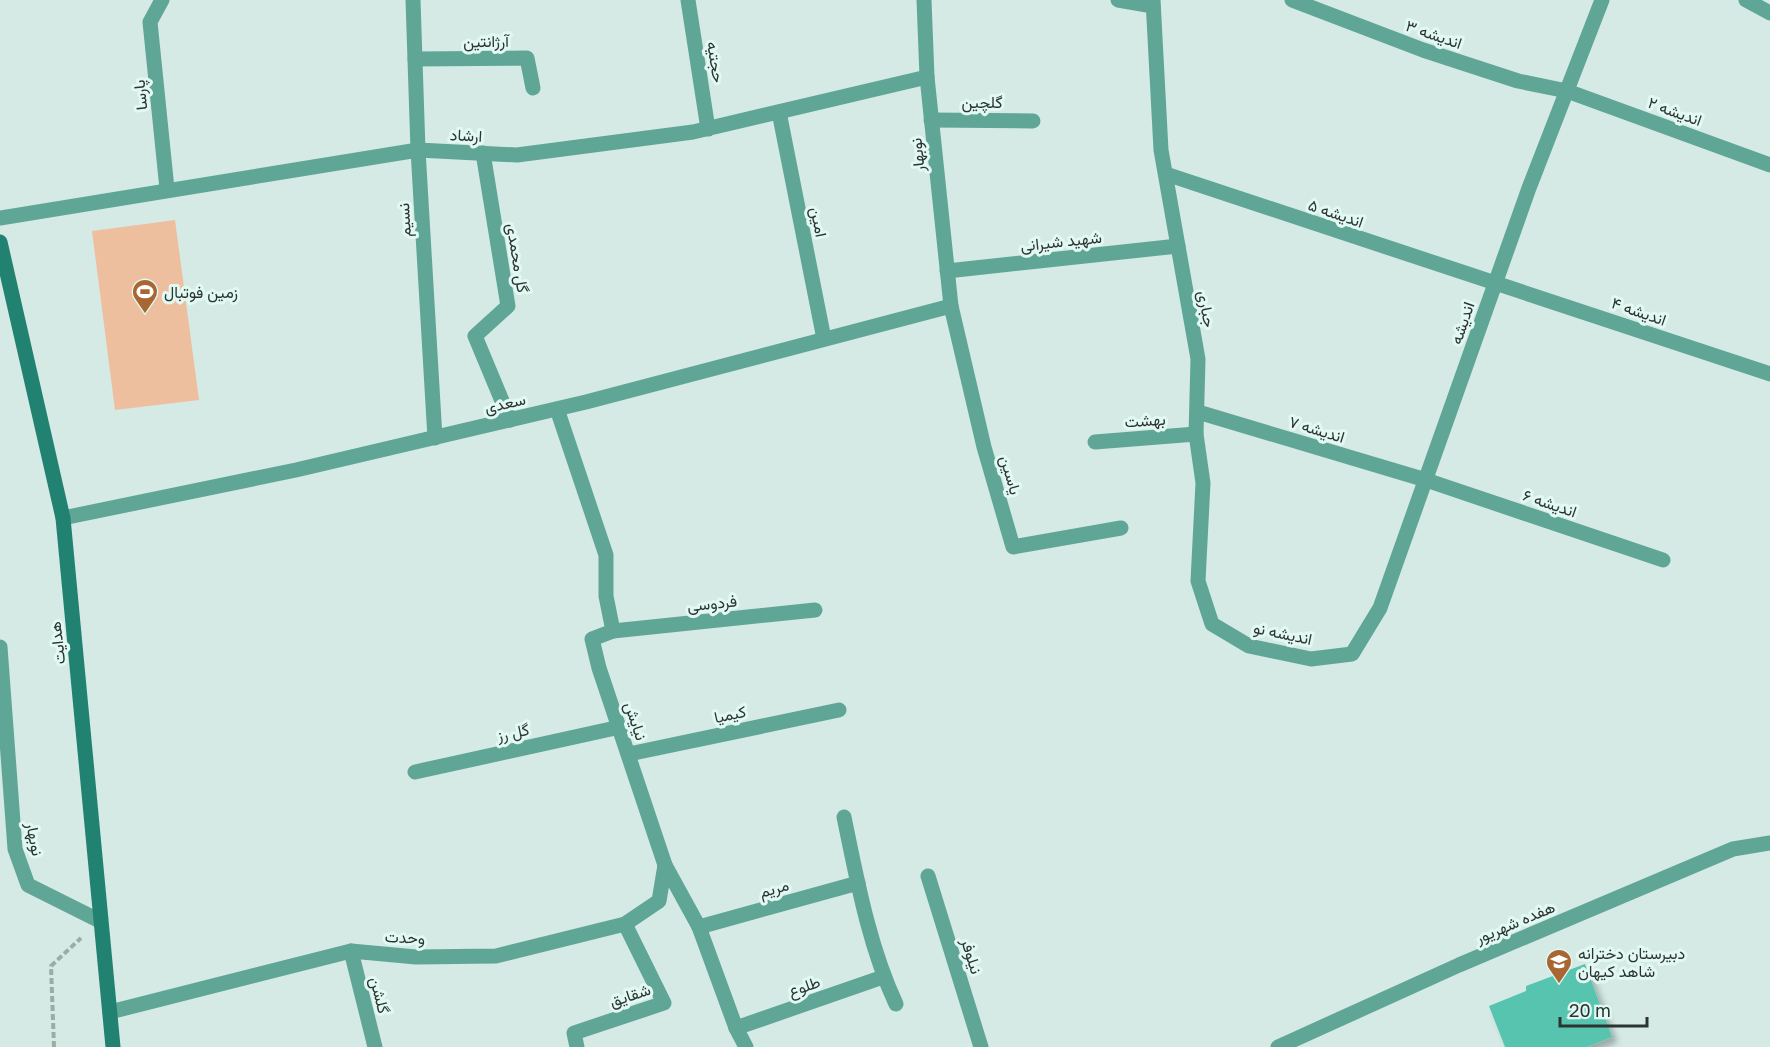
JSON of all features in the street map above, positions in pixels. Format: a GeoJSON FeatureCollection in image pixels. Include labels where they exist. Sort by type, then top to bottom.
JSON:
{"type":"FeatureCollection","features":[{"type":"Feature","properties":{"kind":"main road","name":"هدایت"},"geometry":{"type":"LineString","coordinates":[[0,242],[63,518],[113,1047]]}},
{"type":"Feature","properties":{"kind":"street","name":"پارسا"},"geometry":{"type":"LineString","coordinates":[[162,0],[150,22],[167,189]]}},
{"type":"Feature","properties":{"kind":"street","name":"نسیم"},"geometry":{"type":"LineString","coordinates":[[413,0],[418,150],[435,438]]}},
{"type":"Feature","properties":{"kind":"street","name":"حجتیه"},"geometry":{"type":"LineString","coordinates":[[688,0],[708,129]]}},
{"type":"Feature","properties":{"kind":"street","name":"نوبهار"},"geometry":{"type":"LineString","coordinates":[[924,0],[927,77],[951,306]]}},
{"type":"Feature","properties":{"kind":"street"},"geometry":{"type":"LineString","coordinates":[[1118,0],[1153,3]]}},
{"type":"Feature","properties":{"kind":"street","name":"اندیشه ۳"},"geometry":{"type":"LineString","coordinates":[[1292,0],[1423,50],[1518,81],[1567,91]]}},
{"type":"Feature","properties":{"kind":"street","name":"اندیشه"},"geometry":{"type":"LineString","coordinates":[[1352,654],[1380,608],[1496,282],[1602,0]]}},
{"type":"Feature","properties":{"kind":"street"},"geometry":{"type":"LineString","coordinates":[[1746,0],[1770,13]]}},
{"type":"Feature","properties":{"kind":"street","name":"جباری"},"geometry":{"type":"LineString","coordinates":[[1153,3],[1161,150],[1198,359],[1196,434],[1203,483],[1198,581],[1212,624]]}},
{"type":"Feature","properties":{"kind":"street","name":"آرژانتین"},"geometry":{"type":"LineString","coordinates":[[416,59],[527,58],[533,88]]}},
{"type":"Feature","properties":{"kind":"street","name":"ارشاد"},"geometry":{"type":"LineString","coordinates":[[0,218],[167,189],[418,150],[517,155],[708,129],[927,77]]}},
{"type":"Feature","properties":{"kind":"street","name":"اندیشه ۲"},"geometry":{"type":"LineString","coordinates":[[1567,91],[1770,165]]}},
{"type":"Feature","properties":{"kind":"street","name":"امین"},"geometry":{"type":"LineString","coordinates":[[779,112],[824,339]]}},
{"type":"Feature","properties":{"kind":"street","name":"گلچین"},"geometry":{"type":"LineString","coordinates":[[931,120],[1033,121]]}},
{"type":"Feature","properties":{"kind":"street","name":"گل محمدی"},"geometry":{"type":"LineString","coordinates":[[483,153],[508,306],[475,336],[510,420]]}},
{"type":"Feature","properties":{"kind":"street","name":"اندیشه ۵"},"geometry":{"type":"LineString","coordinates":[[1166,174],[1496,282]]}},
{"type":"Feature","properties":{"kind":"street","name":"شهید شیرانی"},"geometry":{"type":"LineString","coordinates":[[947,271],[1178,246]]}},
{"type":"Feature","properties":{"kind":"street","name":"اندیشه ۴"},"geometry":{"type":"LineString","coordinates":[[1496,282],[1770,374]]}},
{"type":"Feature","properties":{"kind":"street","name":"سعدی"},"geometry":{"type":"LineString","coordinates":[[63,518],[435,438],[557,409],[951,306]]}},
{"type":"Feature","properties":{"kind":"street","name":"یاسین"},"geometry":{"type":"LineString","coordinates":[[951,306],[984,447],[1014,548],[1121,528]]}},
{"type":"Feature","properties":{"kind":"street"},"geometry":{"type":"LineString","coordinates":[[557,409],[606,555],[606,596],[613,631]]}},
{"type":"Feature","properties":{"kind":"street","name":"اندیشه ۷"},"geometry":{"type":"LineString","coordinates":[[1198,412],[1426,480]]}},
{"type":"Feature","properties":{"kind":"street","name":"بهشت"},"geometry":{"type":"LineString","coordinates":[[1095,442],[1196,434]]}},
{"type":"Feature","properties":{"kind":"street","name":"اندیشه ۶"},"geometry":{"type":"LineString","coordinates":[[1426,480],[1663,560]]}},
{"type":"Feature","properties":{"kind":"street","name":"فردوسی"},"geometry":{"type":"LineString","coordinates":[[613,631],[815,610]]}},
{"type":"Feature","properties":{"kind":"street","name":"اندیشه نو"},"geometry":{"type":"LineString","coordinates":[[1212,624],[1249,646],[1311,658],[1352,654]]}},
{"type":"Feature","properties":{"kind":"street","name":"نیایش"},"geometry":{"type":"LineString","coordinates":[[613,631],[592,639],[599,668],[665,865],[699,927],[736,1028],[746,1047]]}},
{"type":"Feature","properties":{"kind":"street","name":"نوبهار"},"geometry":{"type":"LineString","coordinates":[[0,647],[15,849],[28,885],[100,921]]}},
{"type":"Feature","properties":{"kind":"street","name":"کیمیا"},"geometry":{"type":"LineString","coordinates":[[629,754],[839,710]]}},
{"type":"Feature","properties":{"kind":"street","name":"گل رز"},"geometry":{"type":"LineString","coordinates":[[415,771],[620,727]]}},
{"type":"Feature","properties":{"kind":"street"},"geometry":{"type":"LineString","coordinates":[[844,817],[858,883],[884,977],[896,1004]]}},
{"type":"Feature","properties":{"kind":"street","name":"هفده شهریور"},"geometry":{"type":"LineString","coordinates":[[1278,1047],[1459,965],[1733,849],[1770,843]]}},
{"type":"Feature","properties":{"kind":"street","name":"وحدت"},"geometry":{"type":"LineString","coordinates":[[110,1012],[351,951],[416,957],[496,956],[625,924],[659,901],[665,865]]}},
{"type":"Feature","properties":{"kind":"street","name":"نیلوفر"},"geometry":{"type":"LineString","coordinates":[[928,876],[981,1047]]}},
{"type":"Feature","properties":{"kind":"street","name":"مریم"},"geometry":{"type":"LineString","coordinates":[[699,927],[858,883]]}},
{"type":"Feature","properties":{"kind":"street","name":"شقایق"},"geometry":{"type":"LineString","coordinates":[[577,1047],[574,1033],[664,1003],[625,924]]}},
{"type":"Feature","properties":{"kind":"street","name":"گلشن"},"geometry":{"type":"LineString","coordinates":[[351,951],[375,1047]]}},
{"type":"Feature","properties":{"kind":"street","name":"طلوع"},"geometry":{"type":"LineString","coordinates":[[736,1028],[884,977]]}},
{"type":"Feature","properties":{"kind":"path"},"geometry":{"type":"LineString","coordinates":[[54,1047],[51,966],[100,921]]}},
{"type":"Feature","properties":{"kind":"shaded area","name":"زمین فوتبال"},"geometry":{"type":"Polygon","coordinates":[[[175,220],[199,400],[115,410],[92,231],[175,220]]]}},
{"type":"Feature","properties":{"kind":"building"},"geometry":{"type":"Polygon","coordinates":[[[1585,964],[1612,1037],[1587,1047],[1505,1047],[1489,1006],[1526,991],[1526,986],[1585,964]]]}},
{"type":"Feature","properties":{"kind":"place","name":"زمین فوتبال"},"geometry":{"type":"Point","coordinates":[145,315]}},
{"type":"Feature","properties":{"kind":"place","name":"دبیرستان دخترانه شاهد کیهان"},"geometry":{"type":"Point","coordinates":[1559,985]}}]}
